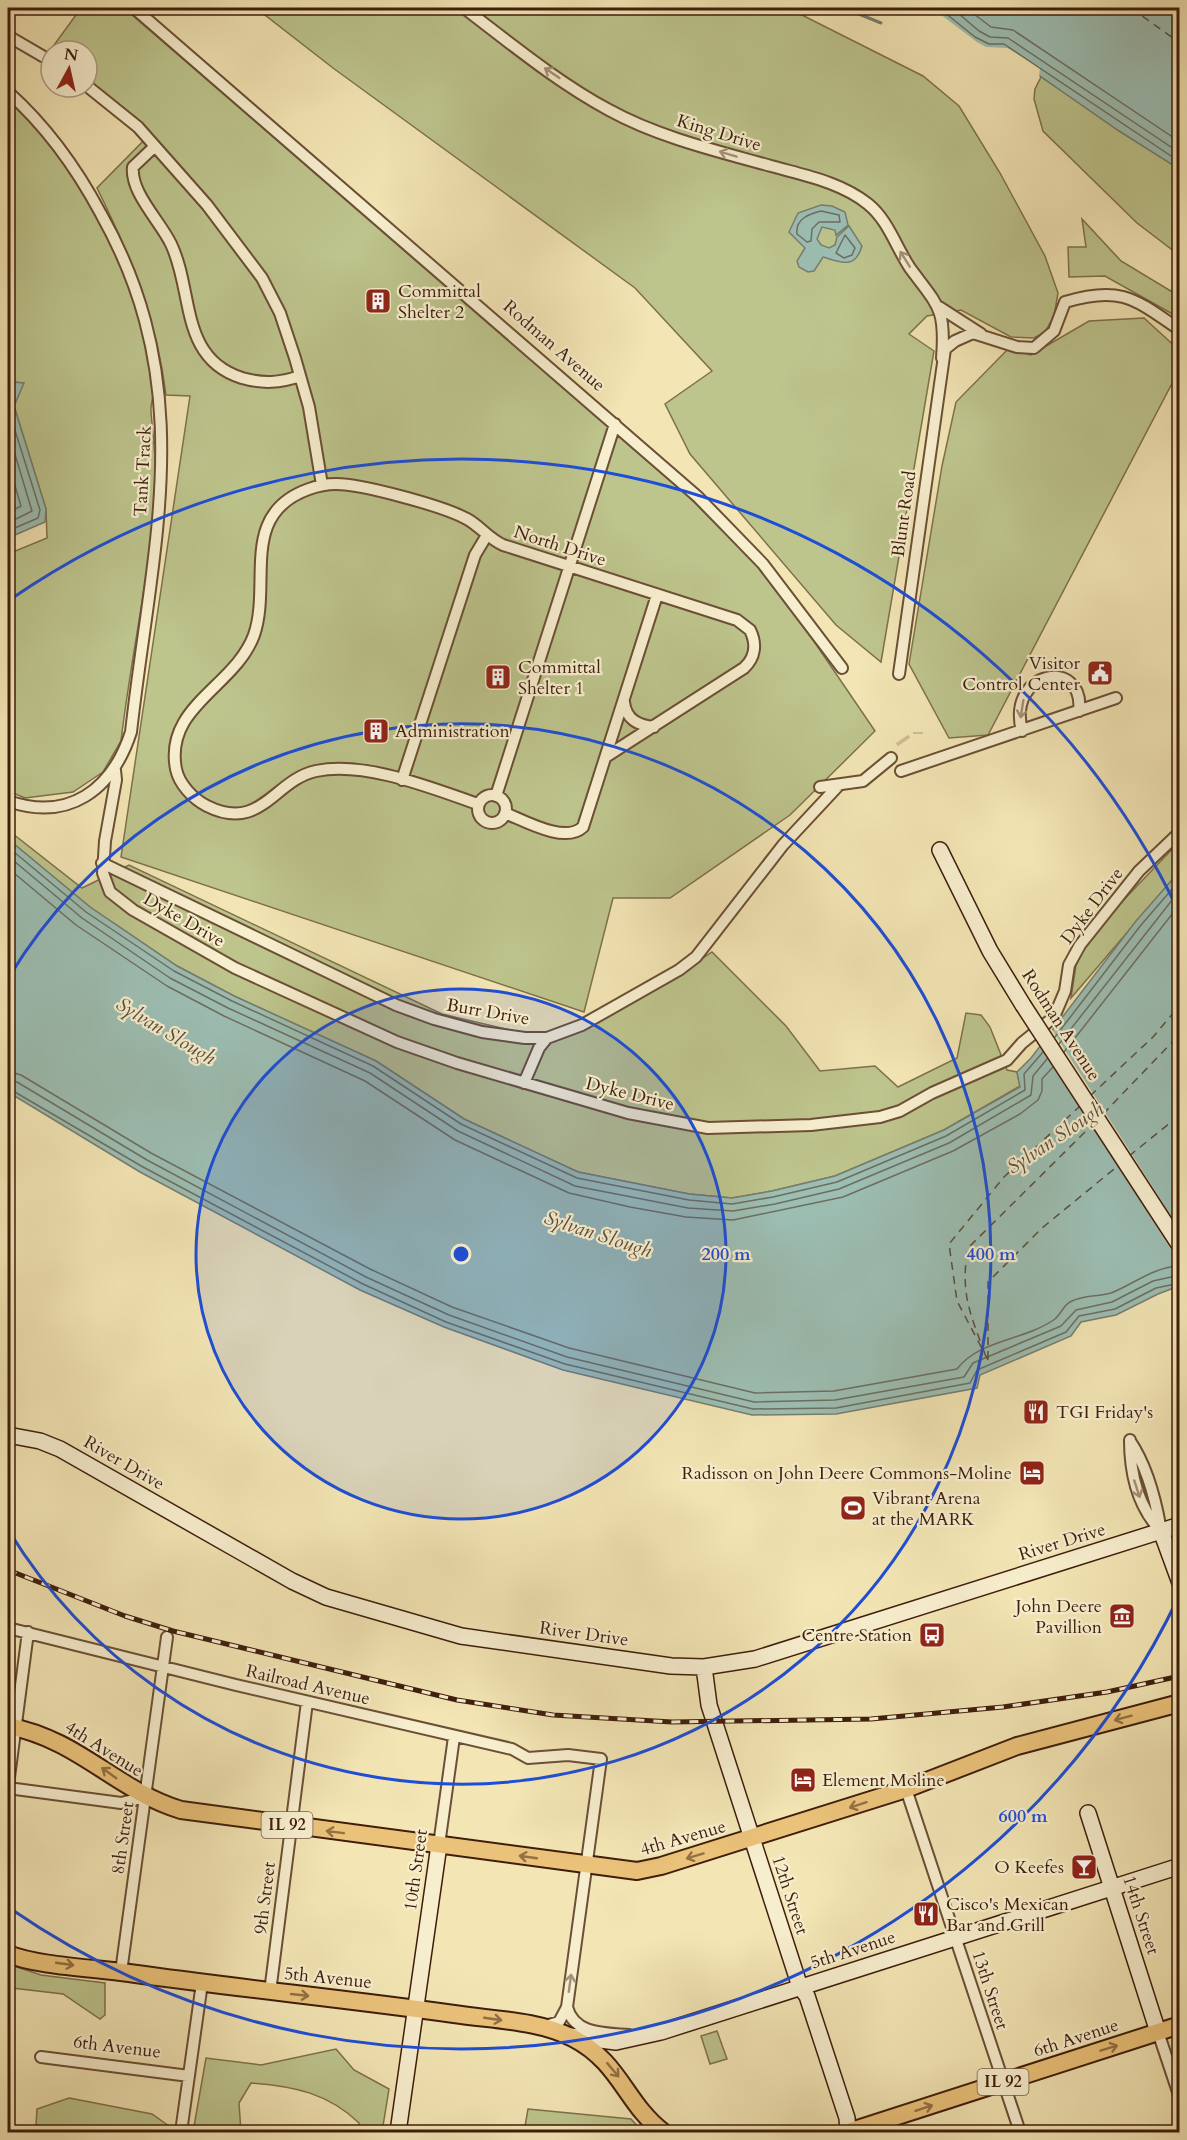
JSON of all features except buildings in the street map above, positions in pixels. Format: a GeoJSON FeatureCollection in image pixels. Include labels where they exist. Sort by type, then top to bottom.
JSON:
{"type":"FeatureCollection","features":[{"type":"Feature","properties":{"kind":"main road","name":"4th Avenue"},"geometry":{"type":"LineString","coordinates":[[12,1727],[70,1747],[145,1797],[197,1814],[586,1865],[645,1870],[751,1839],[906,1789],[1017,1746],[1179,1703]]}},
{"type":"Feature","properties":{"kind":"main road","name":"5th Avenue"},"geometry":{"type":"LineString","coordinates":[[8,1954],[202,1983],[417,2008],[542,2026],[567,2035]]}},
{"type":"Feature","properties":{"kind":"main road","name":"6th Avenue"},"geometry":{"type":"LineString","coordinates":[[848,2132],[1179,2025]]}},
{"type":"Feature","properties":{"kind":"main road"},"geometry":{"type":"LineString","coordinates":[[567,2035],[604,2059],[647,2117],[663,2133]]}},
{"type":"Feature","properties":{"kind":"street","name":"Rodman Avenue"},"geometry":{"type":"LineString","coordinates":[[134,8],[698,497],[748,547],[842,668]]}},
{"type":"Feature","properties":{"kind":"street","name":"King Drive"},"geometry":{"type":"LineString","coordinates":[[464,8],[536,62],[608,110],[652,130],[822,181],[867,203],[881,219],[911,268],[939,307]]}},
{"type":"Feature","properties":{"kind":"street"},"geometry":{"type":"LineString","coordinates":[[8,36],[39,54]]}},
{"type":"Feature","properties":{"kind":"street","name":"Tank Track"},"geometry":{"type":"LineString","coordinates":[[8,92],[56,146],[112,232],[141,303],[158,372],[163,435],[159,514],[131,732],[115,770],[95,789],[66,804],[32,807],[8,801]]}},
{"type":"Feature","properties":{"kind":"street"},"geometry":{"type":"LineString","coordinates":[[99,96],[138,128],[207,205],[262,278],[280,313],[309,407],[322,485],[291,498],[267,525],[260,556],[260,609],[254,634],[236,667],[183,720],[174,744],[177,774],[198,801],[217,810],[237,813],[266,805],[288,785],[316,771],[350,770],[402,780],[478,804]]}},
{"type":"Feature","properties":{"kind":"street"},"geometry":{"type":"LineString","coordinates":[[154,147],[133,167],[133,183],[171,244],[201,348],[215,365],[247,379],[276,383],[300,376]]}},
{"type":"Feature","properties":{"kind":"street"},"geometry":{"type":"LineString","coordinates":[[942,358],[945,349],[955,340],[973,333],[1017,347],[1034,348],[1054,331],[1065,302],[1100,294],[1128,296],[1179,330]]}},
{"type":"Feature","properties":{"kind":"street"},"geometry":{"type":"LineString","coordinates":[[939,307],[981,334]]}},
{"type":"Feature","properties":{"kind":"street","name":"Blunt Road"},"geometry":{"type":"LineString","coordinates":[[899,674],[942,358],[943,317],[939,307]]}},
{"type":"Feature","properties":{"kind":"street"},"geometry":{"type":"LineString","coordinates":[[496,796],[615,424]]}},
{"type":"Feature","properties":{"kind":"street","name":"North Drive"},"geometry":{"type":"LineString","coordinates":[[322,485],[358,487],[449,512],[472,522],[503,545],[737,620],[745,625],[753,636],[754,650],[750,663],[654,727]]}},
{"type":"Feature","properties":{"kind":"street"},"geometry":{"type":"LineString","coordinates":[[402,780],[475,555],[487,535]]}},
{"type":"Feature","properties":{"kind":"street"},"geometry":{"type":"LineString","coordinates":[[506,813],[567,833],[583,827],[657,595]]}},
{"type":"Feature","properties":{"kind":"street"},"geometry":{"type":"LineString","coordinates":[[1022,731],[1020,713],[1025,694],[1035,680],[1057,677],[1071,683],[1076,688],[1079,711]]}},
{"type":"Feature","properties":{"kind":"street"},"geometry":{"type":"LineString","coordinates":[[901,771],[1116,698]]}},
{"type":"Feature","properties":{"kind":"street"},"geometry":{"type":"LineString","coordinates":[[623,701],[625,711],[633,721],[640,725],[654,727]]}},
{"type":"Feature","properties":{"kind":"street"},"geometry":{"type":"LineString","coordinates":[[607,756],[654,727]]}},
{"type":"Feature","properties":{"kind":"street"},"geometry":{"type":"LineString","coordinates":[[820,787],[863,781],[891,758]]}},
{"type":"Feature","properties":{"kind":"street","name":"Dyke Drive"},"geometry":{"type":"LineString","coordinates":[[115,770],[116,780],[102,863],[106,885],[120,901],[235,968],[378,1034],[456,1063],[628,1113],[708,1128],[811,1125],[880,1117],[900,1112],[932,1093],[1007,1060],[1054,1017],[1065,991],[1069,964],[1080,945],[1139,871],[1179,832]]}},
{"type":"Feature","properties":{"kind":"street","name":"Burr Drive"},"geometry":{"type":"LineString","coordinates":[[102,863],[396,1005],[434,1019],[482,1032],[548,1038],[582,1025],[690,962],[783,846],[838,786]]}},
{"type":"Feature","properties":{"kind":"street"},"geometry":{"type":"LineString","coordinates":[[496,796],[503,801],[506,813],[496,823],[487,823],[480,817],[478,804],[484,797],[496,796]]}},
{"type":"Feature","properties":{"kind":"street","name":"Rodman Avenue"},"geometry":{"type":"LineString","coordinates":[[940,850],[990,951],[1179,1246]]}},
{"type":"Feature","properties":{"kind":"street"},"geometry":{"type":"LineString","coordinates":[[524,1083],[539,1048],[548,1038]]}},
{"type":"Feature","properties":{"kind":"street","name":"River Drive"},"geometry":{"type":"LineString","coordinates":[[8,1435],[40,1441],[60,1449],[292,1581],[347,1605],[471,1638],[671,1666],[704,1667],[755,1659],[1179,1525]]}},
{"type":"Feature","properties":{"kind":"street"},"geometry":{"type":"LineString","coordinates":[[1161,1531],[1146,1515],[1134,1476],[1130,1440],[1140,1455],[1161,1531],[1179,1583]]}},
{"type":"Feature","properties":{"kind":"street","name":"Railroad Avenue"},"geometry":{"type":"LineString","coordinates":[[8,1628],[307,1702],[512,1749],[528,1758],[568,1755],[601,1759],[586,1865]]}},
{"type":"Feature","properties":{"kind":"street"},"geometry":{"type":"LineString","coordinates":[[8,1786],[12,1727],[28,1632]]}},
{"type":"Feature","properties":{"kind":"street","name":"8th Street"},"geometry":{"type":"LineString","coordinates":[[122,1972],[167,1637]]}},
{"type":"Feature","properties":{"kind":"street","name":"12th Street"},"geometry":{"type":"LineString","coordinates":[[704,1667],[709,1705],[800,1987],[807,1996],[847,2118],[848,2132]]}},
{"type":"Feature","properties":{"kind":"street","name":"9th Street"},"geometry":{"type":"LineString","coordinates":[[270,1992],[307,1702]]}},
{"type":"Feature","properties":{"kind":"street","name":"10th Street"},"geometry":{"type":"LineString","coordinates":[[398,2133],[454,1737]]}},
{"type":"Feature","properties":{"kind":"street","name":"4th Avenue"},"geometry":{"type":"LineString","coordinates":[[8,1786],[121,1803],[145,1797]]}},
{"type":"Feature","properties":{"kind":"street","name":"13th Street"},"geometry":{"type":"LineString","coordinates":[[906,1789],[1020,2133]]}},
{"type":"Feature","properties":{"kind":"street","name":"14th Street"},"geometry":{"type":"LineString","coordinates":[[1088,1813],[1179,2098]]}},
{"type":"Feature","properties":{"kind":"street"},"geometry":{"type":"LineString","coordinates":[[542,2026],[559,2022],[567,2007],[586,1865]]}},
{"type":"Feature","properties":{"kind":"street","name":"5th Avenue"},"geometry":{"type":"LineString","coordinates":[[567,2035],[616,2042],[642,2036],[1179,1866]]}},
{"type":"Feature","properties":{"kind":"street"},"geometry":{"type":"LineString","coordinates":[[181,2133],[202,1983]]}},
{"type":"Feature","properties":{"kind":"street","name":"5th Avenue"},"geometry":{"type":"LineString","coordinates":[[567,2007],[572,2022],[580,2027],[642,2036]]}},
{"type":"Feature","properties":{"kind":"street","name":"6th Avenue"},"geometry":{"type":"LineString","coordinates":[[41,2057],[189,2076]]}},
{"type":"Feature","properties":{"kind":"green space"},"geometry":{"type":"Polygon","coordinates":[[[81,8],[122,8],[132,15],[691,499],[754,562],[811,637],[875,731],[790,815],[670,898],[613,898],[584,1012],[121,857],[190,396],[166,395],[162,367],[149,314],[131,263],[97,188],[151,133],[99,92],[99,39],[58,39],[81,8]]]}},
{"type":"Feature","properties":{"kind":"green space"},"geometry":{"type":"Polygon","coordinates":[[[256,8],[782,8],[796,12],[923,76],[959,106],[1000,173],[1045,256],[1058,293],[1054,316],[1045,332],[1034,338],[1011,337],[961,310],[927,316],[909,334],[934,351],[881,662],[836,625],[690,454],[665,404],[712,371],[635,288],[333,68],[256,8]]]}},
{"type":"Feature","properties":{"kind":"green space"},"geometry":{"type":"Polygon","coordinates":[[[1041,77],[1179,169],[1179,255],[1137,223],[1043,131],[1034,99],[1035,89],[1041,77]]]}},
{"type":"Feature","properties":{"kind":"green space"},"geometry":{"type":"Polygon","coordinates":[[[8,100],[35,127],[60,159],[104,228],[137,304],[148,343],[154,385],[151,408],[156,475],[155,512],[121,741],[103,772],[73,792],[25,798],[8,791],[8,554],[47,538],[46,509],[14,406],[23,383],[12,382],[8,405],[8,100]]]}},
{"type":"Feature","properties":{"kind":"green space"},"geometry":{"type":"Polygon","coordinates":[[[1082,219],[1121,261],[1179,296],[1179,310],[1176,316],[1105,276],[1069,277],[1068,247],[1086,247],[1082,219]]]}},
{"type":"Feature","properties":{"kind":"green space"},"geometry":{"type":"Polygon","coordinates":[[[1144,318],[1179,350],[1179,370],[988,735],[949,738],[909,664],[942,466],[956,402],[1008,349],[1031,355],[1089,321],[1144,318]]]}},
{"type":"Feature","properties":{"kind":"green space"},"geometry":{"type":"Polygon","coordinates":[[[8,830],[82,888],[129,865],[442,1014],[552,1040],[666,983],[712,952],[786,1026],[820,1071],[875,1066],[898,1087],[957,1058],[966,1013],[981,1015],[990,1027],[1007,1070],[1017,1072],[1020,1086],[944,1130],[835,1176],[772,1191],[732,1198],[689,1194],[578,1172],[464,1119],[376,1061],[234,996],[177,966],[90,907],[8,839],[8,830]]]}},
{"type":"Feature","properties":{"kind":"green space"},"geometry":{"type":"Polygon","coordinates":[[[1179,842],[1179,872],[1071,998],[1076,965],[1093,932],[1179,842]]]}},
{"type":"Feature","properties":{"kind":"green space"},"geometry":{"type":"Polygon","coordinates":[[[8,1964],[41,1975],[105,1983],[105,2015],[100,2019],[63,1994],[12,1988],[8,1991],[8,1964]]]}},
{"type":"Feature","properties":{"kind":"green space"},"geometry":{"type":"Polygon","coordinates":[[[717,2031],[727,2059],[710,2064],[701,2036],[717,2031]]]}},
{"type":"Feature","properties":{"kind":"green space"},"geometry":{"type":"Polygon","coordinates":[[[336,2049],[354,2070],[389,2089],[382,2132],[359,2132],[359,2123],[347,2113],[309,2093],[281,2086],[251,2083],[239,2103],[241,2132],[193,2132],[206,2058],[261,2065],[336,2049]]]}},
{"type":"Feature","properties":{"kind":"green space"},"geometry":{"type":"Polygon","coordinates":[[[69,2098],[152,2114],[169,2126],[168,2132],[87,2132],[36,2125],[37,2109],[69,2098]]]}},
{"type":"Feature","properties":{"kind":"green space"},"geometry":{"type":"Polygon","coordinates":[[[528,2109],[631,2119],[643,2132],[524,2132],[528,2109]]]}},
{"type":"Feature","properties":{"kind":"water"},"geometry":{"type":"Polygon","coordinates":[[[928,8],[1179,8],[1179,169],[1119,131],[1001,49],[988,51],[928,8]]]}},
{"type":"Feature","properties":{"kind":"water"},"geometry":{"type":"Polygon","coordinates":[[[821,205],[832,206],[845,212],[848,225],[836,235],[835,230],[822,227],[817,239],[821,245],[829,248],[835,245],[837,237],[849,226],[862,246],[859,254],[851,261],[841,262],[823,257],[814,271],[808,272],[799,267],[797,261],[805,248],[789,232],[798,213],[821,205]]]}},
{"type":"Feature","properties":{"kind":"water"},"geometry":{"type":"Polygon","coordinates":[[[12,382],[24,383],[14,406],[46,509],[45,522],[8,538],[8,405],[12,382]]]}},
{"type":"Feature","properties":{"kind":"water","name":"Sylvan Slough"},"geometry":{"type":"Polygon","coordinates":[[[8,839],[90,907],[177,966],[234,996],[376,1061],[464,1119],[578,1172],[689,1194],[732,1198],[835,1176],[944,1130],[1020,1087],[1017,1072],[1031,1058],[1136,921],[1179,872],[1179,1286],[1116,1315],[1081,1322],[1071,1336],[980,1375],[977,1388],[836,1414],[752,1415],[563,1370],[444,1327],[360,1290],[140,1172],[8,1092],[8,839]]]}},
{"type":"Feature","properties":{"kind":"pier"},"geometry":{"type":"Polygon","coordinates":[[[925,8],[936,11],[986,47],[1007,48],[1040,67],[1039,79],[1000,52],[987,54],[969,44],[925,8]]]}},
{"type":"Feature","properties":{"kind":"pier"},"geometry":{"type":"Polygon","coordinates":[[[1051,1028],[1179,1228],[1179,1262],[1039,1043],[1051,1028]]]}},
{"type":"Feature","properties":{"kind":"waterway"},"geometry":{"type":"LineString","coordinates":[[844,8],[881,23]]}},
{"type":"Feature","properties":{"kind":"ferry route"},"geometry":{"type":"LineString","coordinates":[[1131,8],[1180,43]]}},
{"type":"Feature","properties":{"kind":"ferry route"},"geometry":{"type":"LineString","coordinates":[[1172,8],[1180,13]]}},
{"type":"Feature","properties":{"kind":"ferry route"},"geometry":{"type":"LineString","coordinates":[[1090,1096],[1153,1037],[1180,1005]]}},
{"type":"Feature","properties":{"kind":"ferry route"},"geometry":{"type":"LineString","coordinates":[[1103,1114],[1180,1034]]}},
{"type":"Feature","properties":{"kind":"ferry route"},"geometry":{"type":"LineString","coordinates":[[988,1360],[957,1301],[949,1244],[1004,1177],[1080,1106]]}},
{"type":"Feature","properties":{"kind":"ferry route"},"geometry":{"type":"LineString","coordinates":[[1129,1156],[1180,1115]]}},
{"type":"Feature","properties":{"kind":"ferry route"},"geometry":{"type":"LineString","coordinates":[[985,1354],[971,1314],[966,1291],[968,1248],[1093,1124]]}},
{"type":"Feature","properties":{"kind":"ferry route"},"geometry":{"type":"LineString","coordinates":[[988,1359],[988,1282],[1042,1228],[1119,1165]]}},
{"type":"Feature","properties":{"kind":"railway"},"geometry":{"type":"LineString","coordinates":[[8,1570],[125,1616],[173,1631],[457,1700],[553,1715],[672,1722],[871,1719],[1003,1707],[1107,1692],[1180,1676]]}},
{"type":"Feature","properties":{"kind":"place","name":"Committal Shelter 2"},"geometry":{"type":"Point","coordinates":[378,301]}},
{"type":"Feature","properties":{"kind":"place","name":"Visitor Control Center"},"geometry":{"type":"Point","coordinates":[1100,673]}},
{"type":"Feature","properties":{"kind":"place","name":"Committal Shelter 1"},"geometry":{"type":"Point","coordinates":[498,677]}},
{"type":"Feature","properties":{"kind":"place","name":"Administration"},"geometry":{"type":"Point","coordinates":[376,731]}},
{"type":"Feature","properties":{"kind":"place","name":"TGI Friday's"},"geometry":{"type":"Point","coordinates":[1036,1412]}},
{"type":"Feature","properties":{"kind":"place","name":"Radisson on John Deere Commons-Moline"},"geometry":{"type":"Point","coordinates":[1032,1473]}},
{"type":"Feature","properties":{"kind":"place","name":"Vibrant Arena at the MARK"},"geometry":{"type":"Point","coordinates":[853,1508]}},
{"type":"Feature","properties":{"kind":"place","name":"John Deere Pavillion"},"geometry":{"type":"Point","coordinates":[1122,1616]}},
{"type":"Feature","properties":{"kind":"place","name":"Centre Station"},"geometry":{"type":"Point","coordinates":[932,1635]}},
{"type":"Feature","properties":{"kind":"place","name":"Element Moline"},"geometry":{"type":"Point","coordinates":[803,1780]}},
{"type":"Feature","properties":{"kind":"place","name":"O Keefes"},"geometry":{"type":"Point","coordinates":[1084,1867]}},
{"type":"Feature","properties":{"kind":"place","name":"Cisco's Mexican Bar and Grill"},"geometry":{"type":"Point","coordinates":[926,1914]}}]}
